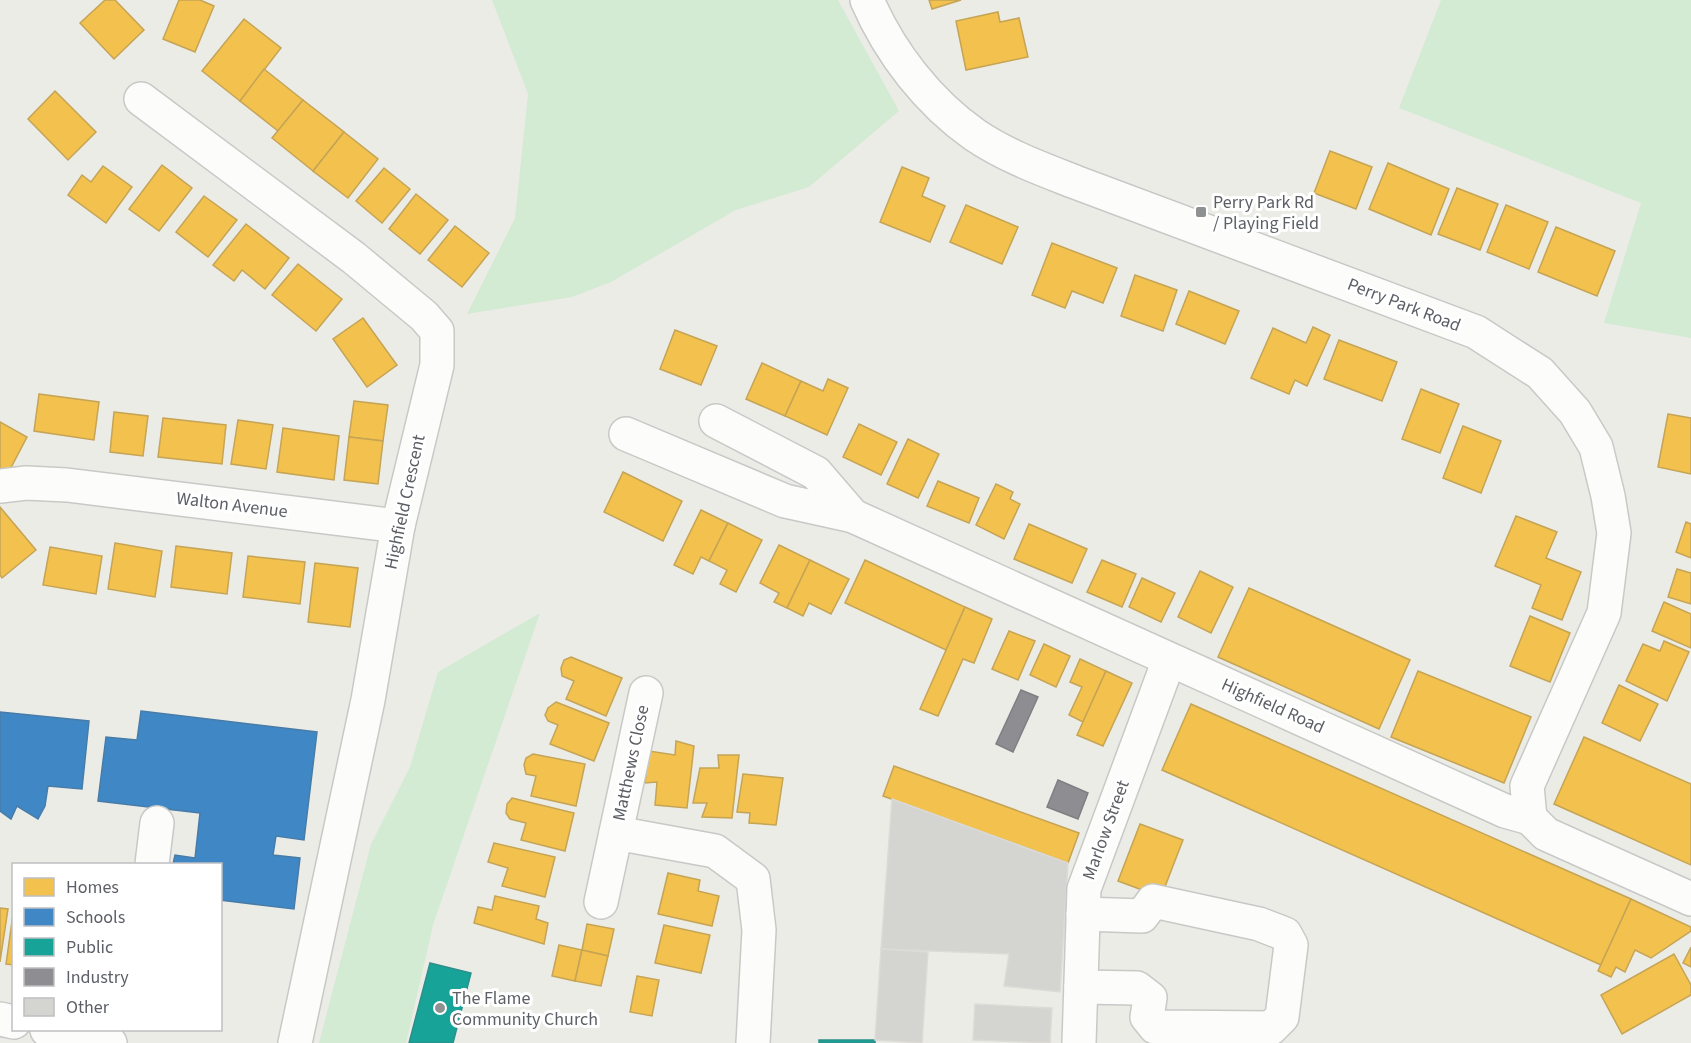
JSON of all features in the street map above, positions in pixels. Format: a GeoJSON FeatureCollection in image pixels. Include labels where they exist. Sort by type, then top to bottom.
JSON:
{"type":"FeatureCollection","features":[{"type":"Feature","properties":{"kind":"street","name":"Perry Park Road"},"geometry":{"type":"LineString","coordinates":[[867,0],[874,18],[904,65],[922,87],[956,120],[977,136],[1031,165],[1064,178],[1476,332],[1540,373],[1575,412],[1596,447],[1614,533],[1604,613],[1527,786],[1530,818]]}},
{"type":"Feature","properties":{"kind":"street","name":"Highfield Crescent"},"geometry":{"type":"LineString","coordinates":[[141,99],[354,258],[424,316],[437,331],[436,365],[398,526],[368,700],[295,1043]]}},
{"type":"Feature","properties":{"kind":"street"},"geometry":{"type":"LineString","coordinates":[[716,421],[816,473],[853,516]]}},
{"type":"Feature","properties":{"kind":"street"},"geometry":{"type":"LineString","coordinates":[[626,434],[785,501],[853,516]]}},
{"type":"Feature","properties":{"kind":"street","name":"Walton Avenue"},"geometry":{"type":"LineString","coordinates":[[0,486],[26,483],[67,485],[398,526]]}},
{"type":"Feature","properties":{"kind":"street","name":"Highfield Road"},"geometry":{"type":"LineString","coordinates":[[853,516],[1506,811],[1530,818],[1546,834],[1691,899]]}},
{"type":"Feature","properties":{"kind":"street","name":"Marlow Street"},"geometry":{"type":"LineString","coordinates":[[1079,1043],[1084,888],[1169,660]]}},
{"type":"Feature","properties":{"kind":"street","name":"Matthews Close"},"geometry":{"type":"LineString","coordinates":[[601,902],[646,693]]}},
{"type":"Feature","properties":{"kind":"street"},"geometry":{"type":"LineString","coordinates":[[152,863],[157,823]]}},
{"type":"Feature","properties":{"kind":"street","name":"Matthews Close"},"geometry":{"type":"LineString","coordinates":[[616,833],[715,851],[753,879],[759,930],[753,1043]]}},
{"type":"Feature","properties":{"kind":"street"},"geometry":{"type":"LineString","coordinates":[[1081,987],[1137,988],[1150,998],[1147,1017],[1155,1028],[1271,1028],[1282,1017],[1291,945],[1285,934],[1259,924],[1153,901],[1142,916],[1083,914]]}},
{"type":"Feature","properties":{"kind":"street"},"geometry":{"type":"LineString","coordinates":[[56,1031],[110,1043]]}},
{"type":"Feature","properties":{"kind":"green space"},"geometry":{"type":"Polygon","coordinates":[[[492,0],[838,0],[899,111],[809,187],[736,210],[611,282],[572,297],[467,314],[515,218],[528,94],[492,0]]]}},
{"type":"Feature","properties":{"kind":"green space"},"geometry":{"type":"Polygon","coordinates":[[[1441,0],[1691,0],[1691,338],[1604,323],[1641,203],[1399,108],[1441,0]]]}},
{"type":"Feature","properties":{"kind":"green space"},"geometry":{"type":"Polygon","coordinates":[[[540,613],[433,925],[406,1043],[319,1043],[371,844],[410,767],[438,672],[540,613]]]}},
{"type":"Feature","properties":{"kind":"building: Homes"},"geometry":{"type":"Polygon","coordinates":[[[105,0],[115,0],[144,30],[114,59],[80,23],[105,0]]]}},
{"type":"Feature","properties":{"kind":"building: Homes"},"geometry":{"type":"Polygon","coordinates":[[[179,0],[200,0],[214,6],[195,52],[163,39],[179,0]]]}},
{"type":"Feature","properties":{"kind":"building: Homes"},"geometry":{"type":"Polygon","coordinates":[[[929,0],[961,0],[932,9],[929,0]]]}},
{"type":"Feature","properties":{"kind":"building: Homes"},"geometry":{"type":"Polygon","coordinates":[[[998,12],[1000,22],[1019,18],[1028,57],[966,70],[956,21],[998,12]]]}},
{"type":"Feature","properties":{"kind":"building: Homes"},"geometry":{"type":"Polygon","coordinates":[[[244,19],[281,48],[240,101],[202,71],[244,19]]]}},
{"type":"Feature","properties":{"kind":"building: Homes"},"geometry":{"type":"Polygon","coordinates":[[[264,69],[303,100],[278,131],[240,101],[264,69]]]}},
{"type":"Feature","properties":{"kind":"building: Homes"},"geometry":{"type":"Polygon","coordinates":[[[55,91],[96,132],[68,160],[28,119],[55,91]]]}},
{"type":"Feature","properties":{"kind":"building: Homes"},"geometry":{"type":"Polygon","coordinates":[[[303,100],[344,132],[313,171],[272,138],[303,100]]]}},
{"type":"Feature","properties":{"kind":"building: Homes"},"geometry":{"type":"Polygon","coordinates":[[[344,132],[378,159],[348,198],[313,171],[344,132]]]}},
{"type":"Feature","properties":{"kind":"building: Homes"},"geometry":{"type":"Polygon","coordinates":[[[1330,151],[1372,167],[1356,209],[1314,193],[1330,151]]]}},
{"type":"Feature","properties":{"kind":"building: Homes"},"geometry":{"type":"Polygon","coordinates":[[[1388,163],[1449,189],[1431,235],[1369,209],[1388,163]]]}},
{"type":"Feature","properties":{"kind":"building: Homes"},"geometry":{"type":"Polygon","coordinates":[[[162,165],[192,188],[159,231],[129,209],[162,165]]]}},
{"type":"Feature","properties":{"kind":"building: Homes"},"geometry":{"type":"Polygon","coordinates":[[[103,166],[132,187],[106,223],[68,195],[82,175],[91,182],[103,166]]]}},
{"type":"Feature","properties":{"kind":"building: Homes"},"geometry":{"type":"Polygon","coordinates":[[[902,167],[929,178],[922,196],[945,206],[930,242],[880,222],[902,167]]]}},
{"type":"Feature","properties":{"kind":"building: Homes"},"geometry":{"type":"Polygon","coordinates":[[[384,168],[410,189],[382,223],[356,201],[384,168]]]}},
{"type":"Feature","properties":{"kind":"building: Homes"},"geometry":{"type":"Polygon","coordinates":[[[1457,188],[1498,204],[1480,250],[1438,234],[1457,188]]]}},
{"type":"Feature","properties":{"kind":"building: Homes"},"geometry":{"type":"Polygon","coordinates":[[[416,194],[448,220],[420,254],[389,229],[416,194]]]}},
{"type":"Feature","properties":{"kind":"building: Homes"},"geometry":{"type":"Polygon","coordinates":[[[204,196],[237,220],[208,257],[176,232],[204,196]]]}},
{"type":"Feature","properties":{"kind":"building: Homes"},"geometry":{"type":"Polygon","coordinates":[[[966,205],[1018,227],[1002,264],[950,242],[966,205]]]}},
{"type":"Feature","properties":{"kind":"building: Homes"},"geometry":{"type":"Polygon","coordinates":[[[1506,205],[1548,222],[1529,269],[1487,252],[1506,205]]]}},
{"type":"Feature","properties":{"kind":"building: Homes"},"geometry":{"type":"Polygon","coordinates":[[[246,224],[289,258],[265,289],[242,270],[234,281],[213,265],[246,224]]]}},
{"type":"Feature","properties":{"kind":"building: Homes"},"geometry":{"type":"Polygon","coordinates":[[[455,226],[489,253],[462,287],[428,260],[455,226]]]}},
{"type":"Feature","properties":{"kind":"building: Homes"},"geometry":{"type":"Polygon","coordinates":[[[1556,227],[1615,251],[1597,296],[1538,272],[1556,227]]]}},
{"type":"Feature","properties":{"kind":"building: Homes"},"geometry":{"type":"Polygon","coordinates":[[[1052,243],[1117,268],[1103,303],[1072,291],[1065,308],[1032,295],[1052,243]]]}},
{"type":"Feature","properties":{"kind":"building: Homes"},"geometry":{"type":"Polygon","coordinates":[[[298,264],[342,299],[316,331],[272,295],[298,264]]]}},
{"type":"Feature","properties":{"kind":"building: Homes"},"geometry":{"type":"Polygon","coordinates":[[[1135,275],[1177,290],[1163,331],[1121,316],[1135,275]]]}},
{"type":"Feature","properties":{"kind":"building: Homes"},"geometry":{"type":"Polygon","coordinates":[[[1189,291],[1239,311],[1225,344],[1176,324],[1189,291]]]}},
{"type":"Feature","properties":{"kind":"building: Homes"},"geometry":{"type":"Polygon","coordinates":[[[363,318],[397,365],[367,387],[333,339],[363,318]]]}},
{"type":"Feature","properties":{"kind":"building: Homes"},"geometry":{"type":"Polygon","coordinates":[[[1313,327],[1330,335],[1307,386],[1295,380],[1289,394],[1251,378],[1273,328],[1306,343],[1313,327]]]}},
{"type":"Feature","properties":{"kind":"building: Homes"},"geometry":{"type":"Polygon","coordinates":[[[675,330],[717,346],[701,385],[660,369],[675,330]]]}},
{"type":"Feature","properties":{"kind":"building: Homes"},"geometry":{"type":"Polygon","coordinates":[[[1339,340],[1397,362],[1382,401],[1324,379],[1339,340]]]}},
{"type":"Feature","properties":{"kind":"building: Homes"},"geometry":{"type":"Polygon","coordinates":[[[762,363],[801,381],[785,416],[746,399],[762,363]]]}},
{"type":"Feature","properties":{"kind":"building: Homes"},"geometry":{"type":"Polygon","coordinates":[[[828,379],[848,388],[827,435],[785,416],[801,381],[823,391],[828,379]]]}},
{"type":"Feature","properties":{"kind":"building: Homes"},"geometry":{"type":"Polygon","coordinates":[[[1421,389],[1459,404],[1440,453],[1402,439],[1421,389]]]}},
{"type":"Feature","properties":{"kind":"building: Homes"},"geometry":{"type":"Polygon","coordinates":[[[39,394],[99,402],[94,440],[34,431],[39,394]]]}},
{"type":"Feature","properties":{"kind":"building: Homes"},"geometry":{"type":"Polygon","coordinates":[[[354,401],[388,405],[383,441],[349,437],[354,401]]]}},
{"type":"Feature","properties":{"kind":"building: Homes"},"geometry":{"type":"Polygon","coordinates":[[[114,412],[148,416],[143,456],[110,452],[114,412]]]}},
{"type":"Feature","properties":{"kind":"building: Homes"},"geometry":{"type":"Polygon","coordinates":[[[1668,414],[1691,418],[1691,474],[1658,467],[1668,414]]]}},
{"type":"Feature","properties":{"kind":"building: Homes"},"geometry":{"type":"Polygon","coordinates":[[[163,418],[226,425],[222,464],[158,457],[163,418]]]}},
{"type":"Feature","properties":{"kind":"building: Homes"},"geometry":{"type":"Polygon","coordinates":[[[238,420],[273,425],[266,469],[231,464],[238,420]]]}},
{"type":"Feature","properties":{"kind":"building: Homes"},"geometry":{"type":"Polygon","coordinates":[[[0,422],[27,437],[3,483],[0,481],[0,422]]]}},
{"type":"Feature","properties":{"kind":"building: Homes"},"geometry":{"type":"Polygon","coordinates":[[[859,424],[897,442],[881,475],[843,457],[859,424]]]}},
{"type":"Feature","properties":{"kind":"building: Homes"},"geometry":{"type":"Polygon","coordinates":[[[1463,426],[1501,441],[1481,493],[1443,478],[1463,426]]]}},
{"type":"Feature","properties":{"kind":"building: Homes"},"geometry":{"type":"Polygon","coordinates":[[[283,428],[339,436],[334,480],[277,472],[283,428]]]}},
{"type":"Feature","properties":{"kind":"building: Homes"},"geometry":{"type":"Polygon","coordinates":[[[349,437],[383,441],[378,484],[344,480],[349,437]]]}},
{"type":"Feature","properties":{"kind":"building: Homes"},"geometry":{"type":"Polygon","coordinates":[[[908,439],[939,454],[918,498],[887,484],[908,439]]]}},
{"type":"Feature","properties":{"kind":"building: Homes"},"geometry":{"type":"Polygon","coordinates":[[[623,472],[682,501],[663,541],[604,512],[623,472]]]}},
{"type":"Feature","properties":{"kind":"building: Homes"},"geometry":{"type":"Polygon","coordinates":[[[938,481],[979,498],[969,523],[927,506],[938,481]]]}},
{"type":"Feature","properties":{"kind":"building: Homes"},"geometry":{"type":"Polygon","coordinates":[[[996,484],[1013,492],[1010,499],[1020,504],[1004,539],[976,525],[996,484]]]}},
{"type":"Feature","properties":{"kind":"building: Homes"},"geometry":{"type":"Polygon","coordinates":[[[0,507],[36,550],[2,578],[0,575],[0,507]]]}},
{"type":"Feature","properties":{"kind":"building: Homes"},"geometry":{"type":"Polygon","coordinates":[[[701,510],[728,523],[709,561],[701,557],[693,574],[674,565],[701,510]]]}},
{"type":"Feature","properties":{"kind":"building: Homes"},"geometry":{"type":"Polygon","coordinates":[[[1516,516],[1557,532],[1546,558],[1581,572],[1562,620],[1532,608],[1541,585],[1495,566],[1516,516]]]}},
{"type":"Feature","properties":{"kind":"building: Homes"},"geometry":{"type":"Polygon","coordinates":[[[1686,522],[1691,524],[1691,558],[1676,552],[1686,522]]]}},
{"type":"Feature","properties":{"kind":"building: Homes"},"geometry":{"type":"Polygon","coordinates":[[[728,523],[762,540],[736,592],[720,584],[727,570],[709,561],[728,523]]]}},
{"type":"Feature","properties":{"kind":"building: Homes"},"geometry":{"type":"Polygon","coordinates":[[[1029,524],[1087,549],[1072,583],[1014,559],[1029,524]]]}},
{"type":"Feature","properties":{"kind":"building: Homes"},"geometry":{"type":"Polygon","coordinates":[[[115,543],[162,551],[155,597],[108,589],[115,543]]]}},
{"type":"Feature","properties":{"kind":"building: Homes"},"geometry":{"type":"Polygon","coordinates":[[[779,545],[810,560],[787,608],[774,602],[779,593],[760,583],[779,545]]]}},
{"type":"Feature","properties":{"kind":"building: Homes"},"geometry":{"type":"Polygon","coordinates":[[[176,546],[232,553],[227,594],[171,587],[176,546]]]}},
{"type":"Feature","properties":{"kind":"building: Homes"},"geometry":{"type":"Polygon","coordinates":[[[50,547],[102,556],[96,594],[43,585],[50,547]]]}},
{"type":"Feature","properties":{"kind":"building: Homes"},"geometry":{"type":"Polygon","coordinates":[[[248,556],[305,562],[300,604],[243,597],[248,556]]]}},
{"type":"Feature","properties":{"kind":"building: Homes"},"geometry":{"type":"Polygon","coordinates":[[[810,560],[849,579],[831,614],[809,603],[803,616],[787,608],[810,560]]]}},
{"type":"Feature","properties":{"kind":"building: Homes"},"geometry":{"type":"Polygon","coordinates":[[[865,560],[965,607],[946,650],[845,603],[865,560]]]}},
{"type":"Feature","properties":{"kind":"building: Homes"},"geometry":{"type":"Polygon","coordinates":[[[1102,560],[1136,574],[1122,607],[1087,592],[1102,560]]]}},
{"type":"Feature","properties":{"kind":"building: Homes"},"geometry":{"type":"Polygon","coordinates":[[[315,563],[358,568],[350,627],[308,622],[315,563]]]}},
{"type":"Feature","properties":{"kind":"building: Homes"},"geometry":{"type":"Polygon","coordinates":[[[1677,569],[1691,573],[1691,604],[1668,597],[1677,569]]]}},
{"type":"Feature","properties":{"kind":"building: Homes"},"geometry":{"type":"Polygon","coordinates":[[[1200,571],[1233,587],[1211,633],[1178,617],[1200,571]]]}},
{"type":"Feature","properties":{"kind":"building: Homes"},"geometry":{"type":"Polygon","coordinates":[[[1142,578],[1175,593],[1161,622],[1129,607],[1142,578]]]}},
{"type":"Feature","properties":{"kind":"building: Homes"},"geometry":{"type":"Polygon","coordinates":[[[1249,588],[1410,660],[1379,729],[1218,657],[1249,588]]]}},
{"type":"Feature","properties":{"kind":"building: Homes"},"geometry":{"type":"Polygon","coordinates":[[[1664,602],[1691,614],[1691,648],[1652,631],[1664,602]]]}},
{"type":"Feature","properties":{"kind":"building: Homes"},"geometry":{"type":"Polygon","coordinates":[[[965,607],[992,619],[974,663],[963,659],[938,716],[920,709],[965,607]]]}},
{"type":"Feature","properties":{"kind":"building: Homes"},"geometry":{"type":"Polygon","coordinates":[[[1530,616],[1570,633],[1550,682],[1510,666],[1530,616]]]}},
{"type":"Feature","properties":{"kind":"building: Homes"},"geometry":{"type":"Polygon","coordinates":[[[1009,631],[1035,641],[1018,680],[992,669],[1009,631]]]}},
{"type":"Feature","properties":{"kind":"building: Homes"},"geometry":{"type":"Polygon","coordinates":[[[1664,641],[1689,652],[1667,701],[1626,681],[1643,644],[1660,651],[1664,641]]]}},
{"type":"Feature","properties":{"kind":"building: Homes"},"geometry":{"type":"Polygon","coordinates":[[[1044,644],[1070,656],[1056,687],[1030,675],[1044,644]]]}},
{"type":"Feature","properties":{"kind":"building: Homes"},"geometry":{"type":"Polygon","coordinates":[[[571,657],[622,678],[606,716],[566,699],[574,681],[562,676],[561,668],[564,660],[571,657]]]}},
{"type":"Feature","properties":{"kind":"building: Homes"},"geometry":{"type":"Polygon","coordinates":[[[1080,659],[1106,671],[1083,722],[1069,715],[1082,687],[1070,682],[1080,659]]]}},
{"type":"Feature","properties":{"kind":"building: Homes"},"geometry":{"type":"Polygon","coordinates":[[[1106,671],[1132,683],[1103,746],[1077,735],[1106,671]]]}},
{"type":"Feature","properties":{"kind":"building: Homes"},"geometry":{"type":"Polygon","coordinates":[[[1418,671],[1531,717],[1504,783],[1391,737],[1418,671]]]}},
{"type":"Feature","properties":{"kind":"building: Homes"},"geometry":{"type":"Polygon","coordinates":[[[1619,685],[1658,704],[1640,741],[1602,723],[1619,685]]]}},
{"type":"Feature","properties":{"kind":"building: Homes"},"geometry":{"type":"Polygon","coordinates":[[[556,702],[609,723],[594,761],[550,744],[558,725],[548,721],[545,715],[548,708],[556,702]]]}},
{"type":"Feature","properties":{"kind":"building: Homes"},"geometry":{"type":"Polygon","coordinates":[[[1191,704],[1631,899],[1601,965],[1162,770],[1191,704]]]}},
{"type":"Feature","properties":{"kind":"building: Homes"},"geometry":{"type":"Polygon","coordinates":[[[1584,737],[1691,784],[1691,865],[1554,804],[1584,737]]]}},
{"type":"Feature","properties":{"kind":"building: Homes"},"geometry":{"type":"Polygon","coordinates":[[[676,741],[694,746],[687,808],[655,805],[657,782],[645,783],[649,751],[675,755],[676,741]]]}},
{"type":"Feature","properties":{"kind":"building: Homes"},"geometry":{"type":"Polygon","coordinates":[[[533,754],[585,764],[576,806],[531,796],[536,776],[526,774],[524,765],[526,758],[533,754]]]}},
{"type":"Feature","properties":{"kind":"building: Homes"},"geometry":{"type":"Polygon","coordinates":[[[718,755],[739,755],[732,818],[702,817],[707,803],[693,803],[700,768],[719,768],[718,755]]]}},
{"type":"Feature","properties":{"kind":"building: Homes"},"geometry":{"type":"Polygon","coordinates":[[[894,766],[1079,833],[1068,863],[883,796],[894,766]]]}},
{"type":"Feature","properties":{"kind":"building: Homes"},"geometry":{"type":"Polygon","coordinates":[[[743,774],[783,778],[776,825],[749,823],[750,813],[737,812],[743,774]]]}},
{"type":"Feature","properties":{"kind":"building: Homes"},"geometry":{"type":"Polygon","coordinates":[[[512,798],[574,813],[565,851],[521,840],[526,823],[510,819],[506,813],[507,804],[512,798]]]}},
{"type":"Feature","properties":{"kind":"building: Homes"},"geometry":{"type":"Polygon","coordinates":[[[1140,824],[1183,840],[1161,897],[1118,881],[1140,824]]]}},
{"type":"Feature","properties":{"kind":"building: Homes"},"geometry":{"type":"Polygon","coordinates":[[[494,843],[555,857],[545,897],[502,886],[508,868],[488,862],[494,843]]]}},
{"type":"Feature","properties":{"kind":"building: Homes"},"geometry":{"type":"Polygon","coordinates":[[[668,873],[700,880],[698,891],[719,896],[712,926],[658,914],[668,873]]]}},
{"type":"Feature","properties":{"kind":"building: Homes"},"geometry":{"type":"Polygon","coordinates":[[[495,896],[539,906],[536,919],[548,923],[544,944],[474,923],[478,907],[492,910],[495,896]]]}},
{"type":"Feature","properties":{"kind":"building: Homes"},"geometry":{"type":"Polygon","coordinates":[[[1631,899],[1691,927],[1691,931],[1651,958],[1635,950],[1625,972],[1616,967],[1611,977],[1598,971],[1631,899]]]}},
{"type":"Feature","properties":{"kind":"building: Homes"},"geometry":{"type":"Polygon","coordinates":[[[0,908],[8,909],[0,962],[0,908]]]}},
{"type":"Feature","properties":{"kind":"building: Homes"},"geometry":{"type":"Polygon","coordinates":[[[12,921],[12,965],[6,964],[12,921]]]}},
{"type":"Feature","properties":{"kind":"building: Homes"},"geometry":{"type":"Polygon","coordinates":[[[587,924],[614,929],[608,956],[582,950],[587,924]]]}},
{"type":"Feature","properties":{"kind":"building: Homes"},"geometry":{"type":"Polygon","coordinates":[[[664,925],[710,935],[701,973],[655,963],[664,925]]]}},
{"type":"Feature","properties":{"kind":"building: Homes"},"geometry":{"type":"Polygon","coordinates":[[[559,945],[582,950],[575,981],[552,976],[559,945]]]}},
{"type":"Feature","properties":{"kind":"building: Homes"},"geometry":{"type":"Polygon","coordinates":[[[1691,947],[1691,967],[1683,963],[1691,947]]]}},
{"type":"Feature","properties":{"kind":"building: Homes"},"geometry":{"type":"Polygon","coordinates":[[[582,950],[608,956],[601,986],[575,981],[582,950]]]}},
{"type":"Feature","properties":{"kind":"building: Homes"},"geometry":{"type":"Polygon","coordinates":[[[1674,954],[1691,985],[1691,995],[1622,1034],[1601,995],[1674,954]]]}},
{"type":"Feature","properties":{"kind":"building: Homes"},"geometry":{"type":"Polygon","coordinates":[[[637,976],[659,980],[652,1016],[630,1012],[637,976]]]}},
{"type":"Feature","properties":{"kind":"building: Schools"},"geometry":{"type":"Polygon","coordinates":[[[141,711],[317,732],[304,840],[276,836],[273,855],[300,858],[294,909],[222,900],[222,863],[173,863],[175,855],[195,858],[200,813],[98,801],[106,737],[137,740],[141,711]]]}},
{"type":"Feature","properties":{"kind":"building: Schools"},"geometry":{"type":"Polygon","coordinates":[[[0,712],[89,721],[82,789],[48,786],[45,806],[38,819],[17,806],[11,819],[0,811],[0,712]]]}},
{"type":"Feature","properties":{"kind":"building: Public","name":"The Flame Community Church"},"geometry":{"type":"Polygon","coordinates":[[[430,963],[471,973],[453,1043],[409,1043],[430,963]]]}},
{"type":"Feature","properties":{"kind":"building: Public"},"geometry":{"type":"Polygon","coordinates":[[[819,1040],[875,1040],[875,1043],[819,1043],[819,1040]]]}},
{"type":"Feature","properties":{"kind":"building: Industry"},"geometry":{"type":"Polygon","coordinates":[[[1021,690],[1038,697],[1013,752],[996,744],[1021,690]]]}},
{"type":"Feature","properties":{"kind":"building: Industry"},"geometry":{"type":"Polygon","coordinates":[[[1058,780],[1088,793],[1078,819],[1047,807],[1058,780]]]}},
{"type":"Feature","properties":{"kind":"building: Other"},"geometry":{"type":"Polygon","coordinates":[[[892,799],[1068,863],[1060,992],[1004,986],[1009,954],[881,949],[892,799]]]}},
{"type":"Feature","properties":{"kind":"building: Other"},"geometry":{"type":"Polygon","coordinates":[[[881,949],[928,952],[922,1043],[875,1040],[881,949]]]}},
{"type":"Feature","properties":{"kind":"building: Other"},"geometry":{"type":"Polygon","coordinates":[[[975,1004],[1052,1008],[1050,1043],[973,1040],[975,1004]]]}},
{"type":"Feature","properties":{"kind":"place","name":"Perry Park Rd / Playing Field"},"geometry":{"type":"Point","coordinates":[1201,212]}},
{"type":"Feature","properties":{"kind":"place","name":"The Flame Community Church"},"geometry":{"type":"Point","coordinates":[440,1008]}}]}
